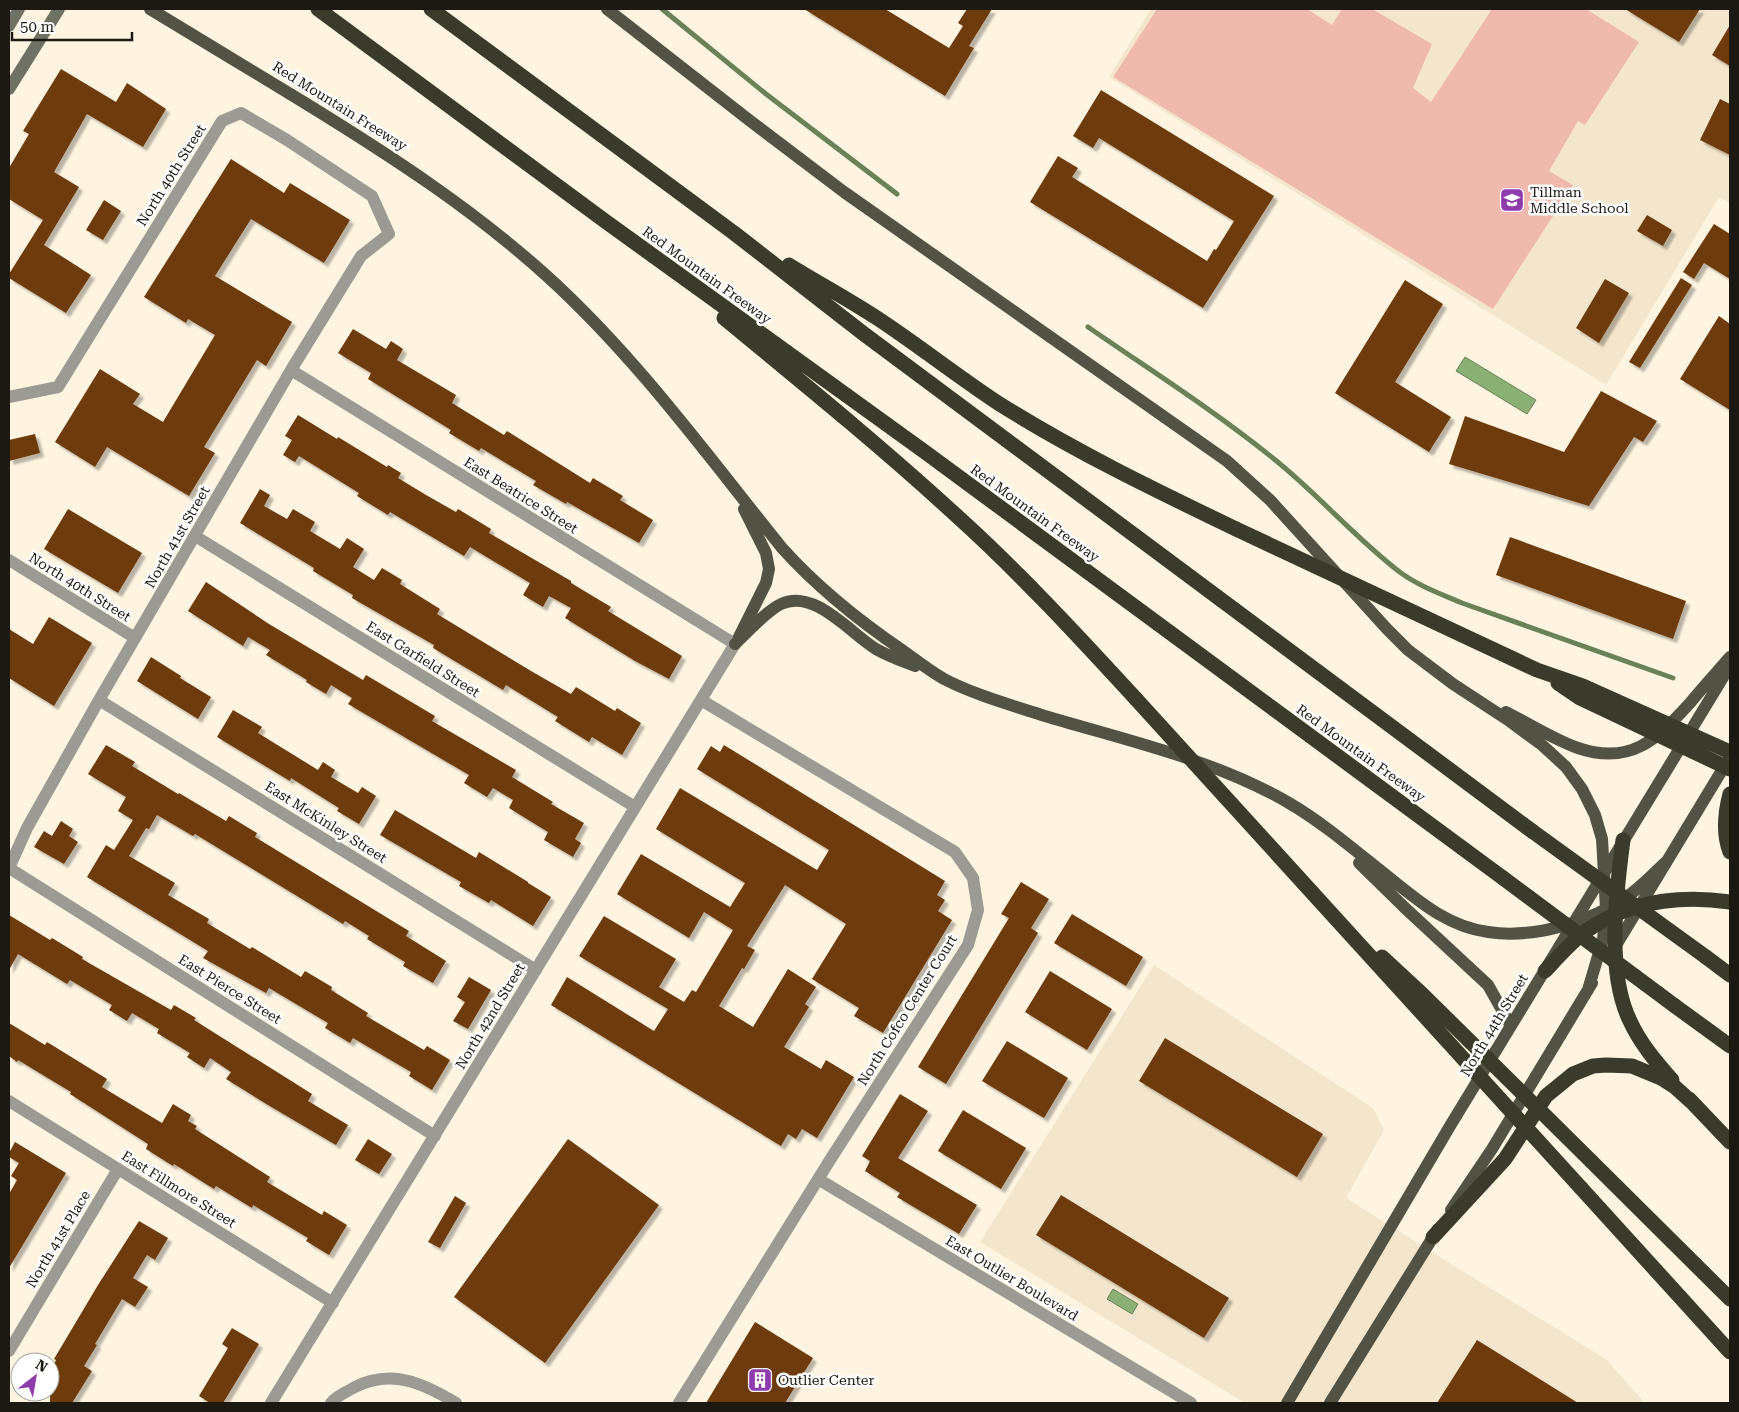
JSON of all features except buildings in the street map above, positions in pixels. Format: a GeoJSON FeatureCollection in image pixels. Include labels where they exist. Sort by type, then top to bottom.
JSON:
{"type":"FeatureCollection","features":[{"type":"Feature","properties":{"kind":"highway","name":"Red Mountain Freeway"},"geometry":{"type":"LineString","coordinates":[[318,9],[917,446],[1730,1046]]}},
{"type":"Feature","properties":{"kind":"highway"},"geometry":{"type":"LineString","coordinates":[[431,9],[734,232],[864,334],[1532,831],[1730,975]]}},
{"type":"Feature","properties":{"kind":"highway"},"geometry":{"type":"LineString","coordinates":[[605,220],[844,417],[959,517],[1040,598],[1136,699],[1730,1352]]}},
{"type":"Feature","properties":{"kind":"highway"},"geometry":{"type":"LineString","coordinates":[[734,232],[877,318],[998,403],[1051,435],[1135,480],[1538,670],[1583,686],[1730,752]]}},
{"type":"Feature","properties":{"kind":"highway"},"geometry":{"type":"LineString","coordinates":[[1538,670],[1580,698],[1730,769]]}},
{"type":"Feature","properties":{"kind":"highway"},"geometry":{"type":"LineString","coordinates":[[1730,794],[1726,817],[1726,838],[1730,852]]}},
{"type":"Feature","properties":{"kind":"highway"},"geometry":{"type":"LineString","coordinates":[[1623,840],[1611,912],[1616,945],[1618,981],[1624,1007],[1630,1021],[1657,1062],[1730,1142]]}},
{"type":"Feature","properties":{"kind":"highway"},"geometry":{"type":"LineString","coordinates":[[1308,888],[1423,995],[1730,1299]]}},
{"type":"Feature","properties":{"kind":"highway"},"geometry":{"type":"LineString","coordinates":[[1545,971],[1580,935],[1611,912],[1666,900],[1698,899],[1730,902]]}},
{"type":"Feature","properties":{"kind":"highway"},"geometry":{"type":"LineString","coordinates":[[1433,1237],[1505,1159],[1546,1096],[1560,1083],[1578,1072],[1593,1066],[1606,1064],[1632,1066],[1661,1078],[1675,1087],[1696,1106]]}},
{"type":"Feature","properties":{"kind":"main road"},"geometry":{"type":"LineString","coordinates":[[9,26],[18,9]]}},
{"type":"Feature","properties":{"kind":"main road"},"geometry":{"type":"LineString","coordinates":[[9,89],[59,9]]}},
{"type":"Feature","properties":{"kind":"main road","name":"Red Mountain Freeway"},"geometry":{"type":"LineString","coordinates":[[150,9],[383,151],[433,184],[500,235],[549,278],[624,353],[664,399],[782,548],[818,586],[857,619],[944,678],[1005,703],[1220,770],[1270,792],[1314,819]]}},
{"type":"Feature","properties":{"kind":"main road"},"geometry":{"type":"LineString","coordinates":[[607,9],[844,192],[1227,462],[1270,500],[1408,650],[1453,684],[1542,745],[1566,767],[1589,801],[1600,834],[1604,874],[1611,912],[1588,990]]}},
{"type":"Feature","properties":{"kind":"main road"},"geometry":{"type":"LineString","coordinates":[[731,485],[766,553],[768,569],[766,583],[735,644]]}},
{"type":"Feature","properties":{"kind":"main road"},"geometry":{"type":"LineString","coordinates":[[735,644],[775,607],[789,601],[805,601],[820,607],[878,650],[944,678]]}},
{"type":"Feature","properties":{"kind":"main road"},"geometry":{"type":"LineString","coordinates":[[1453,684],[1568,744],[1589,751],[1610,754],[1641,746],[1657,737],[1730,657]]}},
{"type":"Feature","properties":{"kind":"main road","name":"North 44th Street"},"geometry":{"type":"LineString","coordinates":[[1287,1403],[1450,1126],[1730,666]]}},
{"type":"Feature","properties":{"kind":"main road"},"geometry":{"type":"LineString","coordinates":[[1330,1403],[1433,1237],[1492,1149],[1730,757]]}},
{"type":"Feature","properties":{"kind":"main road"},"geometry":{"type":"LineString","coordinates":[[1314,819],[1437,914],[1462,926],[1489,932],[1519,933],[1543,931],[1611,912],[1666,862]]}},
{"type":"Feature","properties":{"kind":"main road"},"geometry":{"type":"LineString","coordinates":[[1314,819],[1404,908],[1488,985],[1511,1026]]}},
{"type":"Feature","properties":{"kind":"street","name":"North 40th Street"},"geometry":{"type":"LineString","coordinates":[[9,397],[58,387],[222,121],[241,112],[372,196],[389,234]]}},
{"type":"Feature","properties":{"kind":"street","name":"North 41st Street"},"geometry":{"type":"LineString","coordinates":[[9,868],[28,828],[99,700],[291,370],[360,256],[389,234]]}},
{"type":"Feature","properties":{"kind":"street","name":"East Beatrice Street"},"geometry":{"type":"LineString","coordinates":[[291,370],[735,644]]}},
{"type":"Feature","properties":{"kind":"street","name":"East Garfield Street"},"geometry":{"type":"LineString","coordinates":[[195,536],[635,807]]}},
{"type":"Feature","properties":{"kind":"street","name":"North 40th Street"},"geometry":{"type":"LineString","coordinates":[[9,560],[135,638]]}},
{"type":"Feature","properties":{"kind":"street","name":"North 42nd Street"},"geometry":{"type":"LineString","coordinates":[[271,1403],[735,644]]}},
{"type":"Feature","properties":{"kind":"street","name":"East McKinley Street"},"geometry":{"type":"LineString","coordinates":[[99,700],[536,970]]}},
{"type":"Feature","properties":{"kind":"street","name":"North Cofco Center Court"},"geometry":{"type":"LineString","coordinates":[[679,1403],[818,1179],[968,944],[978,910],[973,878],[955,852],[701,700]]}},
{"type":"Feature","properties":{"kind":"street","name":"East Pierce Street"},"geometry":{"type":"LineString","coordinates":[[9,868],[434,1136]]}},
{"type":"Feature","properties":{"kind":"street","name":"East Fillmore Street"},"geometry":{"type":"LineString","coordinates":[[9,1101],[333,1303]]}},
{"type":"Feature","properties":{"kind":"street","name":"North 41st Place"},"geometry":{"type":"LineString","coordinates":[[9,1351],[118,1169]]}},
{"type":"Feature","properties":{"kind":"street","name":"East Outlier Boulevard"},"geometry":{"type":"LineString","coordinates":[[818,1179],[1191,1403]]}},
{"type":"Feature","properties":{"kind":"street"},"geometry":{"type":"LineString","coordinates":[[331,1403],[334,1398],[378,1378],[420,1383],[456,1403]]}},
{"type":"Feature","properties":{"kind":"shaded area","name":"Tillman Middle School"},"geometry":{"type":"Polygon","coordinates":[[[1151,9],[1730,9],[1730,203],[1719,197],[1606,385],[1109,77],[1151,9]]]}},
{"type":"Feature","properties":{"kind":"shaded area","name":"Tillman Middle School"},"geometry":{"type":"Polygon","coordinates":[[[1157,9],[1307,9],[1332,25],[1342,9],[1372,9],[1432,44],[1413,88],[1431,102],[1492,9],[1586,9],[1639,42],[1585,125],[1578,121],[1549,171],[1573,185],[1493,309],[1113,77],[1157,9]]]}},
{"type":"Feature","properties":{"kind":"shaded area"},"geometry":{"type":"Polygon","coordinates":[[[1465,357],[1536,400],[1527,414],[1456,371],[1465,357]]]}},
{"type":"Feature","properties":{"kind":"shaded area"},"geometry":{"type":"Polygon","coordinates":[[[1154,965],[1373,1108],[1384,1130],[1346,1198],[1606,1359],[1645,1403],[1245,1403],[980,1242],[1154,965]]]}},
{"type":"Feature","properties":{"kind":"shaded area"},"geometry":{"type":"Polygon","coordinates":[[[1113,1289],[1138,1304],[1132,1314],[1107,1299],[1113,1289]]]}},
{"type":"Feature","properties":{"kind":"waterway"},"geometry":{"type":"LineString","coordinates":[[662,9],[766,94],[897,194]]}},
{"type":"Feature","properties":{"kind":"waterway"},"geometry":{"type":"LineString","coordinates":[[1088,327],[1206,407],[1252,441],[1306,487],[1352,531],[1408,578],[1430,590],[1462,603],[1673,678]]}},
{"type":"Feature","properties":{"kind":"place","name":"Tillman Middle School"},"geometry":{"type":"Point","coordinates":[1512,200]}},
{"type":"Feature","properties":{"kind":"place","name":"Outlier Center"},"geometry":{"type":"Point","coordinates":[760,1380]}}]}
